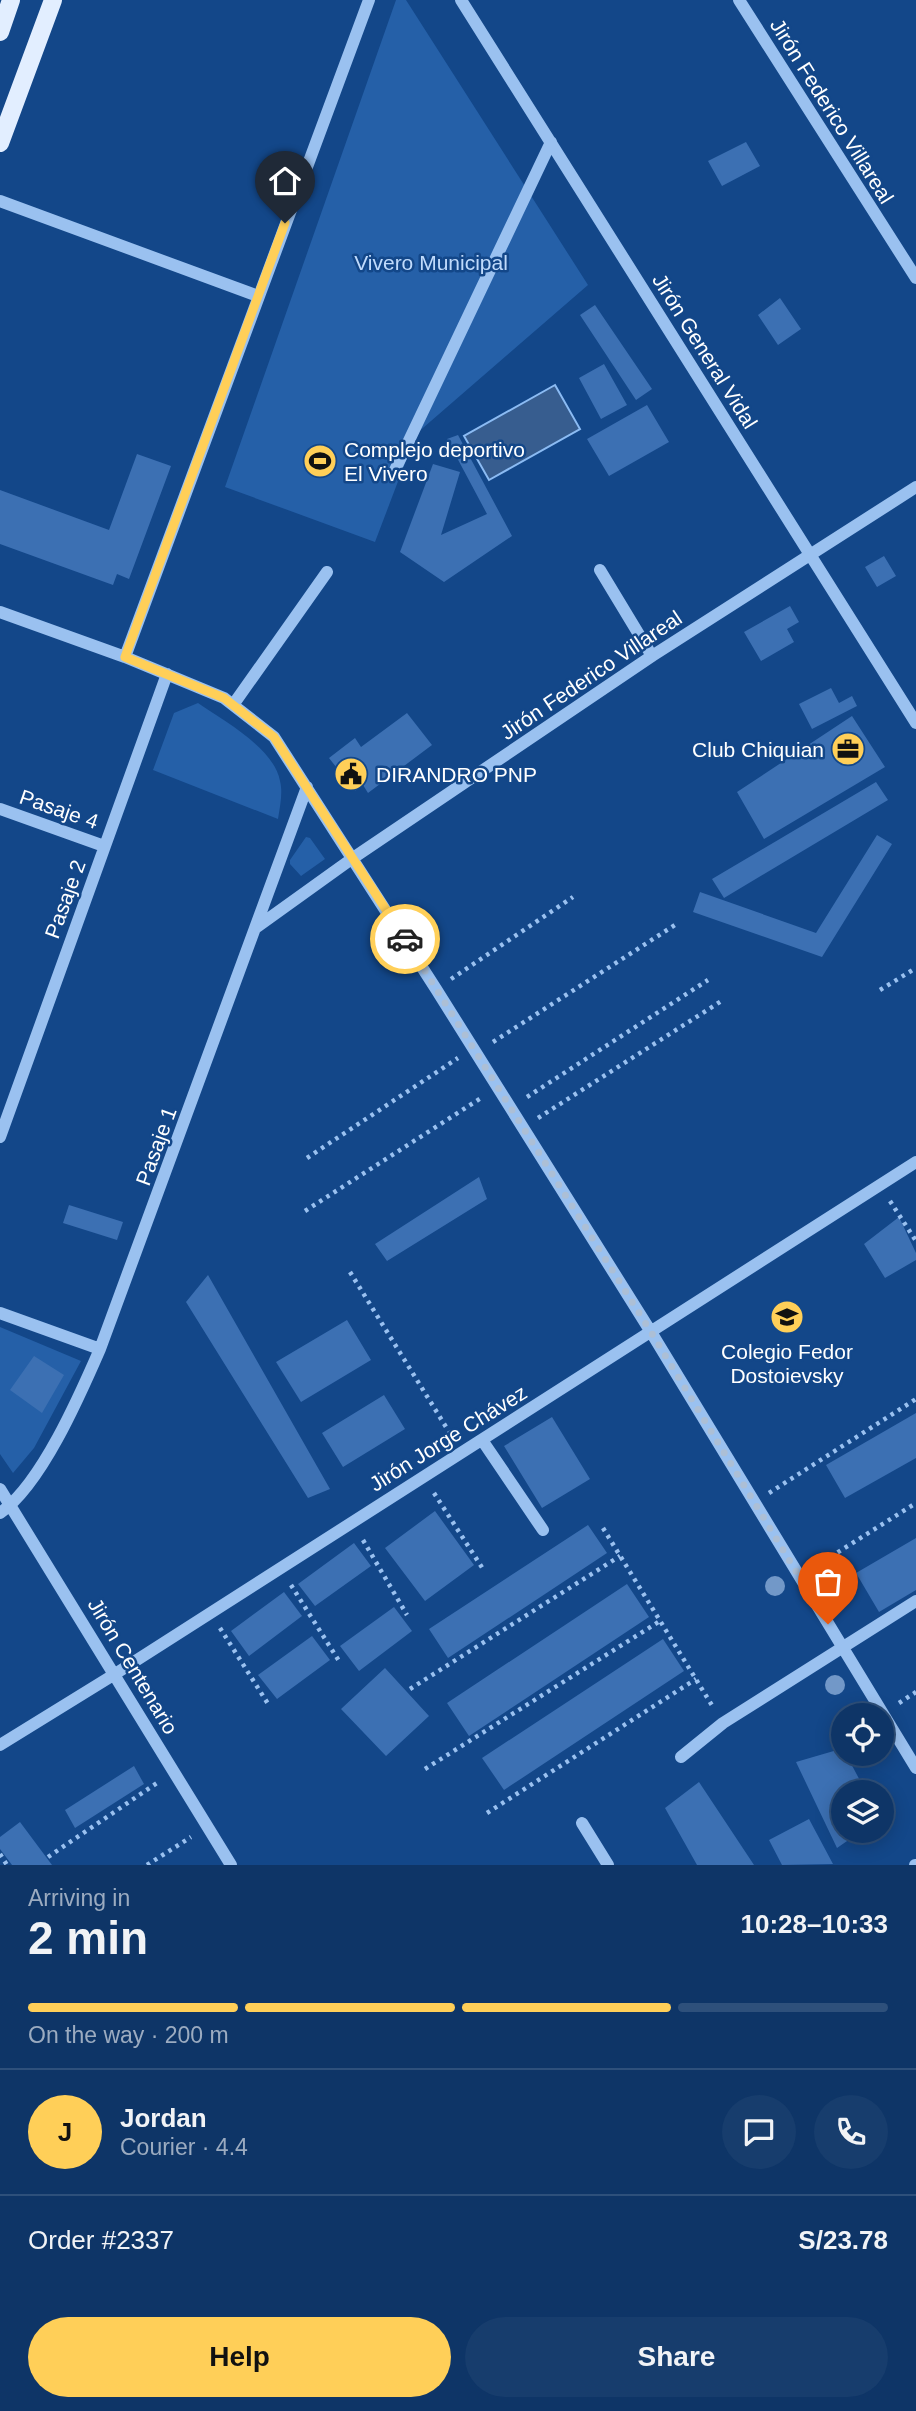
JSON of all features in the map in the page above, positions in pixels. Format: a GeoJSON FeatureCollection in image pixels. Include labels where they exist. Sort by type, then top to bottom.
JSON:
{"type":"FeatureCollection","features":[{"type":"Feature","properties":{"kind":"main road"},"geometry":{"type":"LineString","coordinates":[[0,32],[12,0]]}},
{"type":"Feature","properties":{"kind":"main road"},"geometry":{"type":"LineString","coordinates":[[0,143],[53,0]]}},
{"type":"Feature","properties":{"kind":"street"},"geometry":{"type":"LineString","coordinates":[[125,657],[369,0]]}},
{"type":"Feature","properties":{"kind":"street","name":"Jirón General Vidal"},"geometry":{"type":"LineString","coordinates":[[461,0],[916,723]]}},
{"type":"Feature","properties":{"kind":"street","name":"Jirón Federico Villareal"},"geometry":{"type":"LineString","coordinates":[[739,0],[916,278]]}},
{"type":"Feature","properties":{"kind":"street"},"geometry":{"type":"LineString","coordinates":[[395,470],[551,142]]}},
{"type":"Feature","properties":{"kind":"street"},"geometry":{"type":"LineString","coordinates":[[0,201],[258,296]]}},
{"type":"Feature","properties":{"kind":"street","name":"Jirón Federico Villareal"},"geometry":{"type":"LineString","coordinates":[[257,926],[652,656],[916,487]]}},
{"type":"Feature","properties":{"kind":"street"},"geometry":{"type":"LineString","coordinates":[[600,570],[652,656]]}},
{"type":"Feature","properties":{"kind":"street"},"geometry":{"type":"LineString","coordinates":[[233,705],[327,572]]}},
{"type":"Feature","properties":{"kind":"street"},"geometry":{"type":"LineString","coordinates":[[0,612],[125,657],[224,698],[274,737],[651,1332],[916,1768]]}},
{"type":"Feature","properties":{"kind":"street","name":"Pasaje 2"},"geometry":{"type":"LineString","coordinates":[[0,1137],[167,674]]}},
{"type":"Feature","properties":{"kind":"street","name":"Pasaje 1"},"geometry":{"type":"LineString","coordinates":[[6,1509],[45,1457],[78,1400],[100,1349],[307,788]]}},
{"type":"Feature","properties":{"kind":"street","name":"Pasaje 4"},"geometry":{"type":"LineString","coordinates":[[0,808],[104,845]]}},
{"type":"Feature","properties":{"kind":"street","name":"Jirón Jorge Chávez"},"geometry":{"type":"LineString","coordinates":[[0,1745],[916,1162]]}},
{"type":"Feature","properties":{"kind":"street"},"geometry":{"type":"LineString","coordinates":[[0,1313],[100,1349]]}},
{"type":"Feature","properties":{"kind":"street"},"geometry":{"type":"LineString","coordinates":[[482,1440],[543,1530]]}},
{"type":"Feature","properties":{"kind":"street","name":"Jirón Centenario"},"geometry":{"type":"LineString","coordinates":[[0,1489],[6,1509],[115,1674],[231,1865]]}},
{"type":"Feature","properties":{"kind":"street"},"geometry":{"type":"LineString","coordinates":[[681,1757],[723,1723],[916,1601]]}},
{"type":"Feature","properties":{"kind":"street"},"geometry":{"type":"LineString","coordinates":[[582,1823],[608,1865]]}},
{"type":"Feature","properties":{"kind":"path"},"geometry":{"type":"LineString","coordinates":[[436,989],[573,897]]}},
{"type":"Feature","properties":{"kind":"path"},"geometry":{"type":"LineString","coordinates":[[307,1158],[678,923]]}},
{"type":"Feature","properties":{"kind":"path"},"geometry":{"type":"LineString","coordinates":[[880,990],[916,968]]}},
{"type":"Feature","properties":{"kind":"path"},"geometry":{"type":"LineString","coordinates":[[510,1108],[708,980]]}},
{"type":"Feature","properties":{"kind":"path"},"geometry":{"type":"LineString","coordinates":[[522,1127],[723,1000]]}},
{"type":"Feature","properties":{"kind":"path"},"geometry":{"type":"LineString","coordinates":[[305,1211],[498,1087]]}},
{"type":"Feature","properties":{"kind":"path"},"geometry":{"type":"LineString","coordinates":[[880,1185],[916,1241]]}},
{"type":"Feature","properties":{"kind":"path"},"geometry":{"type":"LineString","coordinates":[[350,1272],[462,1452]]}},
{"type":"Feature","properties":{"kind":"path"},"geometry":{"type":"LineString","coordinates":[[754,1502],[916,1399]]}},
{"type":"Feature","properties":{"kind":"path"},"geometry":{"type":"LineString","coordinates":[[423,1477],[483,1569]]}},
{"type":"Feature","properties":{"kind":"path"},"geometry":{"type":"LineString","coordinates":[[799,1576],[916,1503]]}},
{"type":"Feature","properties":{"kind":"path"},"geometry":{"type":"LineString","coordinates":[[353,1522],[407,1615]]}},
{"type":"Feature","properties":{"kind":"path"},"geometry":{"type":"LineString","coordinates":[[603,1528],[723,1723]]}},
{"type":"Feature","properties":{"kind":"path"},"geometry":{"type":"LineString","coordinates":[[410,1689],[620,1556]]}},
{"type":"Feature","properties":{"kind":"path"},"geometry":{"type":"LineString","coordinates":[[280,1568],[339,1661]]}},
{"type":"Feature","properties":{"kind":"path"},"geometry":{"type":"LineString","coordinates":[[211,1613],[270,1707]]}},
{"type":"Feature","properties":{"kind":"path"},"geometry":{"type":"LineString","coordinates":[[425,1769],[660,1621]]}},
{"type":"Feature","properties":{"kind":"path"},"geometry":{"type":"LineString","coordinates":[[487,1813],[696,1679]]}},
{"type":"Feature","properties":{"kind":"path"},"geometry":{"type":"LineString","coordinates":[[48,1857],[174,1772]]}},
{"type":"Feature","properties":{"kind":"path"},"geometry":{"type":"LineString","coordinates":[[147,1865],[207,1826]]}},
{"type":"Feature","properties":{"kind":"path"},"geometry":{"type":"LineString","coordinates":[[0,1854],[7,1865]]}},
{"type":"Feature","properties":{"kind":"green space","name":"Vivero Municipal"},"geometry":{"type":"Polygon","coordinates":[[[396,0],[406,0],[588,285],[416,434],[375,542],[225,487],[396,0]]]}},
{"type":"Feature","properties":{"kind":"green space"},"geometry":{"type":"Polygon","coordinates":[[[198,703],[246,736],[268,757],[276,769],[281,786],[278,819],[153,770],[174,713],[198,703]]]}},
{"type":"Feature","properties":{"kind":"green space"},"geometry":{"type":"Polygon","coordinates":[[[306,837],[310,838],[325,859],[301,876],[290,864],[290,860],[306,837]]]}},
{"type":"Feature","properties":{"kind":"green space"},"geometry":{"type":"Polygon","coordinates":[[[0,1327],[81,1361],[34,1448],[13,1473],[0,1454],[0,1327]]]}},
{"type":"Feature","properties":{"kind":"shaded area"},"geometry":{"type":"Polygon","coordinates":[[[555,385],[580,429],[489,480],[464,436],[555,385]]]}},
{"type":"Feature","properties":{"kind":"building"},"geometry":{"type":"Polygon","coordinates":[[[746,142],[760,166],[722,186],[708,161],[746,142]]]}},
{"type":"Feature","properties":{"kind":"building"},"geometry":{"type":"Polygon","coordinates":[[[780,298],[801,329],[778,345],[758,315],[780,298]]]}},
{"type":"Feature","properties":{"kind":"building"},"geometry":{"type":"Polygon","coordinates":[[[595,305],[652,389],[636,400],[580,315],[595,305]]]}},
{"type":"Feature","properties":{"kind":"building"},"geometry":{"type":"Polygon","coordinates":[[[604,364],[627,405],[601,419],[579,378],[604,364]]]}},
{"type":"Feature","properties":{"kind":"building"},"geometry":{"type":"Polygon","coordinates":[[[647,405],[669,442],[609,476],[587,439],[647,405]]]}},
{"type":"Feature","properties":{"kind":"building"},"geometry":{"type":"Polygon","coordinates":[[[458,435],[512,536],[444,582],[400,552],[433,464],[460,472],[441,535],[487,514],[447,439],[458,435]]]}},
{"type":"Feature","properties":{"kind":"building"},"geometry":{"type":"Polygon","coordinates":[[[137,454],[171,466],[129,579],[117,574],[113,585],[0,544],[0,490],[109,530],[137,454]]]}},
{"type":"Feature","properties":{"kind":"building"},"geometry":{"type":"Polygon","coordinates":[[[884,556],[896,576],[877,587],[865,567],[884,556]]]}},
{"type":"Feature","properties":{"kind":"building"},"geometry":{"type":"Polygon","coordinates":[[[790,606],[799,622],[787,629],[794,642],[761,661],[744,632],[790,606]]]}},
{"type":"Feature","properties":{"kind":"building"},"geometry":{"type":"Polygon","coordinates":[[[831,688],[839,703],[852,696],[857,706],[812,729],[799,704],[831,688]]]}},
{"type":"Feature","properties":{"kind":"building"},"geometry":{"type":"Polygon","coordinates":[[[407,713],[432,745],[368,793],[363,785],[355,791],[329,758],[355,738],[361,747],[407,713]]]}},
{"type":"Feature","properties":{"kind":"building"},"geometry":{"type":"Polygon","coordinates":[[[852,716],[885,767],[764,839],[737,792],[852,716]]]}},
{"type":"Feature","properties":{"kind":"building"},"geometry":{"type":"Polygon","coordinates":[[[876,782],[888,800],[724,898],[712,879],[876,782]]]}},
{"type":"Feature","properties":{"kind":"building"},"geometry":{"type":"Polygon","coordinates":[[[877,835],[892,844],[822,957],[693,912],[700,892],[816,933],[877,835]]]}},
{"type":"Feature","properties":{"kind":"building"},"geometry":{"type":"Polygon","coordinates":[[[479,1177],[487,1199],[387,1261],[375,1244],[479,1177]]]}},
{"type":"Feature","properties":{"kind":"building"},"geometry":{"type":"Polygon","coordinates":[[[69,1205],[123,1222],[117,1240],[63,1223],[69,1205]]]}},
{"type":"Feature","properties":{"kind":"building"},"geometry":{"type":"Polygon","coordinates":[[[899,1217],[916,1253],[916,1260],[885,1278],[864,1244],[899,1217]]]}},
{"type":"Feature","properties":{"kind":"building"},"geometry":{"type":"Polygon","coordinates":[[[208,1275],[330,1489],[308,1498],[186,1302],[208,1275]]]}},
{"type":"Feature","properties":{"kind":"building"},"geometry":{"type":"Polygon","coordinates":[[[347,1320],[371,1360],[301,1402],[276,1362],[347,1320]]]}},
{"type":"Feature","properties":{"kind":"building"},"geometry":{"type":"Polygon","coordinates":[[[34,1356],[64,1375],[42,1413],[10,1390],[34,1356]]]}},
{"type":"Feature","properties":{"kind":"building"},"geometry":{"type":"Polygon","coordinates":[[[384,1395],[405,1429],[343,1467],[322,1433],[384,1395]]]}},
{"type":"Feature","properties":{"kind":"building"},"geometry":{"type":"Polygon","coordinates":[[[916,1413],[916,1458],[845,1498],[826,1465],[916,1413]]]}},
{"type":"Feature","properties":{"kind":"building"},"geometry":{"type":"Polygon","coordinates":[[[552,1417],[590,1479],[542,1508],[504,1446],[552,1417]]]}},
{"type":"Feature","properties":{"kind":"building"},"geometry":{"type":"Polygon","coordinates":[[[435,1511],[474,1565],[425,1601],[385,1548],[435,1511]]]}},
{"type":"Feature","properties":{"kind":"building"},"geometry":{"type":"Polygon","coordinates":[[[588,1525],[607,1553],[448,1658],[429,1629],[588,1525]]]}},
{"type":"Feature","properties":{"kind":"building"},"geometry":{"type":"Polygon","coordinates":[[[916,1538],[916,1590],[879,1612],[856,1573],[916,1538]]]}},
{"type":"Feature","properties":{"kind":"building"},"geometry":{"type":"Polygon","coordinates":[[[354,1543],[371,1566],[315,1606],[298,1584],[354,1543]]]}},
{"type":"Feature","properties":{"kind":"building"},"geometry":{"type":"Polygon","coordinates":[[[627,1584],[649,1617],[469,1736],[447,1703],[627,1584]]]}},
{"type":"Feature","properties":{"kind":"building"},"geometry":{"type":"Polygon","coordinates":[[[284,1592],[302,1616],[249,1656],[231,1631],[284,1592]]]}},
{"type":"Feature","properties":{"kind":"building"},"geometry":{"type":"Polygon","coordinates":[[[394,1607],[412,1631],[359,1671],[340,1646],[394,1607]]]}},
{"type":"Feature","properties":{"kind":"building"},"geometry":{"type":"Polygon","coordinates":[[[312,1636],[330,1660],[277,1699],[258,1675],[312,1636]]]}},
{"type":"Feature","properties":{"kind":"building"},"geometry":{"type":"Polygon","coordinates":[[[663,1639],[684,1671],[504,1790],[482,1758],[663,1639]]]}},
{"type":"Feature","properties":{"kind":"building"},"geometry":{"type":"Polygon","coordinates":[[[385,1668],[429,1716],[386,1756],[341,1709],[385,1668]]]}},
{"type":"Feature","properties":{"kind":"building"},"geometry":{"type":"Polygon","coordinates":[[[831,1752],[831,1766],[852,1766],[860,1780],[831,1780],[831,1835],[796,1762],[831,1752]]]}},
{"type":"Feature","properties":{"kind":"building"},"geometry":{"type":"Polygon","coordinates":[[[134,1766],[144,1784],[75,1828],[65,1810],[134,1766]]]}},
{"type":"Feature","properties":{"kind":"building"},"geometry":{"type":"Polygon","coordinates":[[[699,1782],[754,1865],[697,1865],[665,1808],[699,1782]]]}},
{"type":"Feature","properties":{"kind":"building"},"geometry":{"type":"Polygon","coordinates":[[[809,1819],[833,1864],[782,1865],[769,1840],[809,1819]]]}},
{"type":"Feature","properties":{"kind":"building"},"geometry":{"type":"Polygon","coordinates":[[[20,1822],[52,1865],[12,1865],[0,1849],[0,1837],[20,1822]]]}},
{"type":"Feature","properties":{"kind":"way so far"},"geometry":{"type":"LineString","coordinates":[[405,939],[651,1332],[828,1624]]}},
{"type":"Feature","properties":{"kind":"place","name":"Complejo deportivo El Vivero"},"geometry":{"type":"Point","coordinates":[320,461]}},
{"type":"Feature","properties":{"kind":"place","name":"Club Chiquian"},"geometry":{"type":"Point","coordinates":[848,749]}},
{"type":"Feature","properties":{"kind":"place","name":"DIRANDRO PNP"},"geometry":{"type":"Point","coordinates":[351,774]}},
{"type":"Feature","properties":{"kind":"place","name":"Colegio Fedor Dostoievsky"},"geometry":{"type":"Point","coordinates":[787,1317]}},
{"type":"Feature","properties":{"kind":"route"},"geometry":{"type":"LineString","coordinates":[[285,223],[125,657],[224,698],[274,737],[405,939]]}}]}
